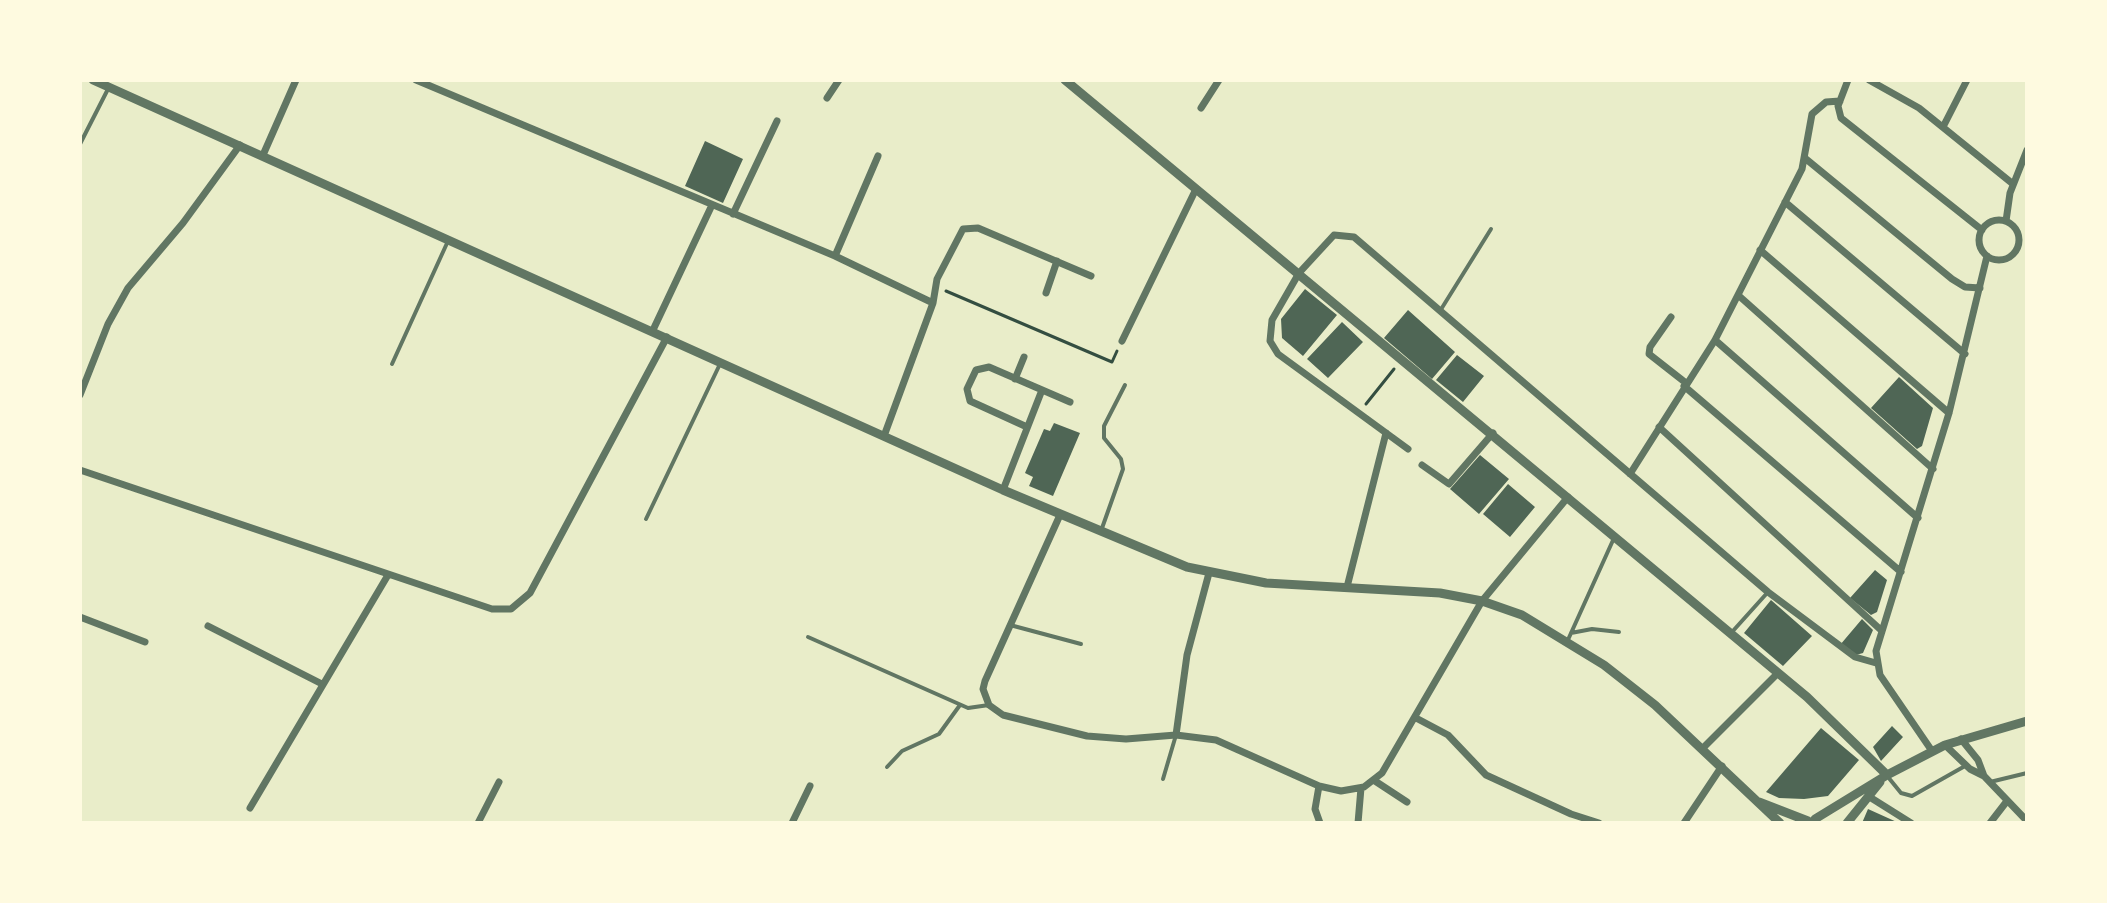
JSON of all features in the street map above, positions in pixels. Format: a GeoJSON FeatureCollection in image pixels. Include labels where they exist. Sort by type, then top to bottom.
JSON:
{"type":"FeatureCollection","features":[{"type":"Feature","properties":{"kind":"street"},"geometry":{"type":"LineString","coordinates":[[93,80],[1003,490],[1100,532],[1209,573],[1266,583],[1440,593],[1482,601],[1522,615],[1569,637],[1630,685],[1703,748],[1780,823]]}},
{"type":"Feature","properties":{"kind":"street"},"geometry":{"type":"LineString","coordinates":[[263,155],[296,80]]}},
{"type":"Feature","properties":{"kind":"street"},"geometry":{"type":"LineString","coordinates":[[416,80],[436,84],[835,256],[933,303]]}},
{"type":"Feature","properties":{"kind":"street"},"geometry":{"type":"LineString","coordinates":[[827,98],[839,80]]}},
{"type":"Feature","properties":{"kind":"street"},"geometry":{"type":"LineString","coordinates":[[1065,80],[1569,496],[1778,673],[1887,775]]}},
{"type":"Feature","properties":{"kind":"street"},"geometry":{"type":"LineString","coordinates":[[1201,108],[1219,80]]}},
{"type":"Feature","properties":{"kind":"street"},"geometry":{"type":"LineString","coordinates":[[1848,80],[1840,101],[1839,115],[1844,122],[1982,230]]}},
{"type":"Feature","properties":{"kind":"street"},"geometry":{"type":"LineString","coordinates":[[1869,80],[1894,91],[2013,184]]}},
{"type":"Feature","properties":{"kind":"street"},"geometry":{"type":"LineString","coordinates":[[1943,127],[1967,80]]}},
{"type":"Feature","properties":{"kind":"street"},"geometry":{"type":"LineString","coordinates":[[1630,474],[1715,340],[1738,295],[1806,159],[1812,114],[1826,102],[1840,101]]}},
{"type":"Feature","properties":{"kind":"street"},"geometry":{"type":"LineString","coordinates":[[733,214],[777,121]]}},
{"type":"Feature","properties":{"kind":"street"},"geometry":{"type":"LineString","coordinates":[[80,395],[108,324],[128,288],[183,223],[240,145]]}},
{"type":"Feature","properties":{"kind":"street"},"geometry":{"type":"LineString","coordinates":[[2006,221],[2013,184],[2027,150]]}},
{"type":"Feature","properties":{"kind":"street"},"geometry":{"type":"LineString","coordinates":[[835,256],[878,156]]}},
{"type":"Feature","properties":{"kind":"street"},"geometry":{"type":"LineString","coordinates":[[1806,159],[1952,279],[1965,287],[1980,288]]}},
{"type":"Feature","properties":{"kind":"street"},"geometry":{"type":"LineString","coordinates":[[1122,341],[1196,189]]}},
{"type":"Feature","properties":{"kind":"street"},"geometry":{"type":"LineString","coordinates":[[1785,202],[1965,354]]}},
{"type":"Feature","properties":{"kind":"street"},"geometry":{"type":"LineString","coordinates":[[653,330],[712,205]]}},
{"type":"Feature","properties":{"kind":"street"},"geometry":{"type":"LineString","coordinates":[[1932,751],[1883,680],[1876,663],[1876,651],[1965,354],[1987,256],[1979,241],[1982,230],[1995,220],[2006,221],[2019,235],[2018,248],[2005,260],[1987,256]]}},
{"type":"Feature","properties":{"kind":"street"},"geometry":{"type":"LineString","coordinates":[[884,436],[933,303],[935,286],[956,237],[967,227],[1091,276]]}},
{"type":"Feature","properties":{"kind":"street"},"geometry":{"type":"LineString","coordinates":[[1408,449],[1278,354],[1270,341],[1272,320],[1299,273],[1329,237],[1344,233],[1354,237],[1768,592],[1855,657],[1876,663]]}},
{"type":"Feature","properties":{"kind":"street"},"geometry":{"type":"LineString","coordinates":[[2018,248],[2027,256]]}},
{"type":"Feature","properties":{"kind":"street"},"geometry":{"type":"LineString","coordinates":[[1760,250],[1949,413]]}},
{"type":"Feature","properties":{"kind":"street"},"geometry":{"type":"LineString","coordinates":[[1046,293],[1057,261]]}},
{"type":"Feature","properties":{"kind":"street"},"geometry":{"type":"LineString","coordinates":[[1738,295],[1933,469]]}},
{"type":"Feature","properties":{"kind":"street"},"geometry":{"type":"LineString","coordinates":[[1671,317],[1650,347],[1649,354],[1901,572]]}},
{"type":"Feature","properties":{"kind":"street"},"geometry":{"type":"LineString","coordinates":[[80,470],[498,610],[522,603],[667,337]]}},
{"type":"Feature","properties":{"kind":"street"},"geometry":{"type":"LineString","coordinates":[[1715,340],[1918,518]]}},
{"type":"Feature","properties":{"kind":"street"},"geometry":{"type":"LineString","coordinates":[[1015,379],[1024,357]]}},
{"type":"Feature","properties":{"kind":"street"},"geometry":{"type":"LineString","coordinates":[[1027,427],[974,403],[968,397],[974,373],[982,367],[1070,402]]}},
{"type":"Feature","properties":{"kind":"street"},"geometry":{"type":"LineString","coordinates":[[1003,490],[1042,390]]}},
{"type":"Feature","properties":{"kind":"street"},"geometry":{"type":"LineString","coordinates":[[1659,427],[1882,631]]}},
{"type":"Feature","properties":{"kind":"street"},"geometry":{"type":"LineString","coordinates":[[1347,587],[1386,433]]}},
{"type":"Feature","properties":{"kind":"street"},"geometry":{"type":"LineString","coordinates":[[1422,465],[1449,484],[1493,433]]}},
{"type":"Feature","properties":{"kind":"street"},"geometry":{"type":"LineString","coordinates":[[1060,515],[985,681],[985,698],[989,705],[1003,715],[1087,736],[1126,739],[1176,735],[1200,737],[1233,746],[1319,786],[1341,791],[1361,788],[1375,781],[1416,718],[1482,601],[1569,496]]}},
{"type":"Feature","properties":{"kind":"street"},"geometry":{"type":"LineString","coordinates":[[1176,735],[1187,655],[1209,573]]}},
{"type":"Feature","properties":{"kind":"street"},"geometry":{"type":"LineString","coordinates":[[250,808],[388,575]]}},
{"type":"Feature","properties":{"kind":"street"},"geometry":{"type":"LineString","coordinates":[[80,617],[145,642]]}},
{"type":"Feature","properties":{"kind":"street"},"geometry":{"type":"LineString","coordinates":[[208,626],[322,684]]}},
{"type":"Feature","properties":{"kind":"street"},"geometry":{"type":"LineString","coordinates":[[1703,748],[1778,673]]}},
{"type":"Feature","properties":{"kind":"street"},"geometry":{"type":"LineString","coordinates":[[1416,718],[1456,742],[1486,775],[1571,814],[1599,823]]}},
{"type":"Feature","properties":{"kind":"street"},"geometry":{"type":"LineString","coordinates":[[1809,821],[1945,745],[2027,721]]}},
{"type":"Feature","properties":{"kind":"street"},"geometry":{"type":"LineString","coordinates":[[1961,739],[1978,760],[1987,779],[2026,817]]}},
{"type":"Feature","properties":{"kind":"street"},"geometry":{"type":"LineString","coordinates":[[1945,745],[1965,766],[1987,779]]}},
{"type":"Feature","properties":{"kind":"street"},"geometry":{"type":"LineString","coordinates":[[1684,823],[1722,766]]}},
{"type":"Feature","properties":{"kind":"street"},"geometry":{"type":"LineString","coordinates":[[1847,823],[1887,775]]}},
{"type":"Feature","properties":{"kind":"street"},"geometry":{"type":"LineString","coordinates":[[1375,781],[1407,802]]}},
{"type":"Feature","properties":{"kind":"street"},"geometry":{"type":"LineString","coordinates":[[478,823],[499,782]]}},
{"type":"Feature","properties":{"kind":"street"},"geometry":{"type":"LineString","coordinates":[[792,823],[810,786]]}},
{"type":"Feature","properties":{"kind":"street"},"geometry":{"type":"LineString","coordinates":[[1319,786],[1315,809],[1320,823]]}},
{"type":"Feature","properties":{"kind":"street"},"geometry":{"type":"LineString","coordinates":[[1358,823],[1361,788]]}},
{"type":"Feature","properties":{"kind":"street"},"geometry":{"type":"LineString","coordinates":[[1868,796],[1911,823]]}},
{"type":"Feature","properties":{"kind":"street"},"geometry":{"type":"LineString","coordinates":[[1752,799],[1809,821],[1830,823]]}},
{"type":"Feature","properties":{"kind":"street"},"geometry":{"type":"LineString","coordinates":[[1990,823],[2007,801]]}},
{"type":"Feature","properties":{"kind":"lane"},"geometry":{"type":"LineString","coordinates":[[80,144],[109,87]]}},
{"type":"Feature","properties":{"kind":"lane"},"geometry":{"type":"LineString","coordinates":[[1440,311],[1491,229]]}},
{"type":"Feature","properties":{"kind":"lane"},"geometry":{"type":"LineString","coordinates":[[392,364],[449,239]]}},
{"type":"Feature","properties":{"kind":"lane"},"geometry":{"type":"LineString","coordinates":[[646,519],[721,362]]}},
{"type":"Feature","properties":{"kind":"lane"},"geometry":{"type":"LineString","coordinates":[[1100,532],[1123,469],[1121,459],[1104,438],[1104,426],[1125,385]]}},
{"type":"Feature","properties":{"kind":"lane"},"geometry":{"type":"LineString","coordinates":[[1569,637],[1615,536]]}},
{"type":"Feature","properties":{"kind":"lane"},"geometry":{"type":"LineString","coordinates":[[1731,634],[1768,592]]}},
{"type":"Feature","properties":{"kind":"lane"},"geometry":{"type":"LineString","coordinates":[[1010,625],[1081,644]]}},
{"type":"Feature","properties":{"kind":"lane"},"geometry":{"type":"LineString","coordinates":[[1569,637],[1592,629],[1619,632]]}},
{"type":"Feature","properties":{"kind":"lane"},"geometry":{"type":"LineString","coordinates":[[808,637],[960,705],[973,709],[989,705]]}},
{"type":"Feature","properties":{"kind":"lane"},"geometry":{"type":"LineString","coordinates":[[887,767],[902,751],[939,734],[960,705]]}},
{"type":"Feature","properties":{"kind":"lane"},"geometry":{"type":"LineString","coordinates":[[1163,779],[1176,735]]}},
{"type":"Feature","properties":{"kind":"lane"},"geometry":{"type":"LineString","coordinates":[[1887,775],[1901,793],[1908,796],[1965,766]]}},
{"type":"Feature","properties":{"kind":"lane"},"geometry":{"type":"LineString","coordinates":[[1987,779],[2027,773]]}},
{"type":"Feature","properties":{"kind":"path"},"geometry":{"type":"LineString","coordinates":[[935,286],[1112,362],[1122,341]]}},
{"type":"Feature","properties":{"kind":"path"},"geometry":{"type":"LineString","coordinates":[[1359,413],[1403,359]]}},
{"type":"Feature","properties":{"kind":"building"},"geometry":{"type":"Polygon","coordinates":[[[705,141],[743,159],[723,203],[685,186],[705,141]]]}},
{"type":"Feature","properties":{"kind":"building"},"geometry":{"type":"Polygon","coordinates":[[[1305,289],[1337,315],[1303,356],[1282,338],[1281,319],[1305,289]]]}},
{"type":"Feature","properties":{"kind":"building"},"geometry":{"type":"Polygon","coordinates":[[[1408,310],[1455,352],[1432,379],[1384,338],[1408,310]]]}},
{"type":"Feature","properties":{"kind":"building"},"geometry":{"type":"Polygon","coordinates":[[[1342,322],[1363,342],[1328,378],[1307,359],[1342,322]]]}},
{"type":"Feature","properties":{"kind":"building"},"geometry":{"type":"Polygon","coordinates":[[[1457,355],[1484,376],[1463,402],[1436,380],[1457,355]]]}},
{"type":"Feature","properties":{"kind":"building"},"geometry":{"type":"Polygon","coordinates":[[[1899,377],[1933,408],[1922,446],[1917,449],[1871,408],[1899,377]]]}},
{"type":"Feature","properties":{"kind":"building"},"geometry":{"type":"Polygon","coordinates":[[[1054,423],[1080,433],[1053,496],[1029,486],[1033,477],[1025,473],[1044,429],[1050,431],[1054,423]]]}},
{"type":"Feature","properties":{"kind":"building"},"geometry":{"type":"Polygon","coordinates":[[[1480,455],[1509,479],[1479,514],[1450,489],[1480,455]]]}},
{"type":"Feature","properties":{"kind":"building"},"geometry":{"type":"Polygon","coordinates":[[[1508,484],[1535,507],[1510,537],[1483,514],[1508,484]]]}},
{"type":"Feature","properties":{"kind":"building"},"geometry":{"type":"Polygon","coordinates":[[[1875,570],[1887,580],[1877,612],[1871,615],[1850,598],[1875,570]]]}},
{"type":"Feature","properties":{"kind":"building"},"geometry":{"type":"Polygon","coordinates":[[[1771,600],[1812,636],[1783,666],[1744,633],[1771,600]]]}},
{"type":"Feature","properties":{"kind":"building"},"geometry":{"type":"Polygon","coordinates":[[[1862,619],[1873,630],[1863,653],[1856,655],[1840,645],[1862,619]]]}},
{"type":"Feature","properties":{"kind":"building"},"geometry":{"type":"Polygon","coordinates":[[[1892,726],[1903,737],[1881,761],[1873,747],[1892,726]]]}},
{"type":"Feature","properties":{"kind":"building"},"geometry":{"type":"Polygon","coordinates":[[[1821,728],[1859,760],[1828,796],[1779,798],[1766,792],[1821,728]]]}},
{"type":"Feature","properties":{"kind":"building"},"geometry":{"type":"Polygon","coordinates":[[[1868,809],[1899,823],[1862,823],[1868,809]]]}}]}
